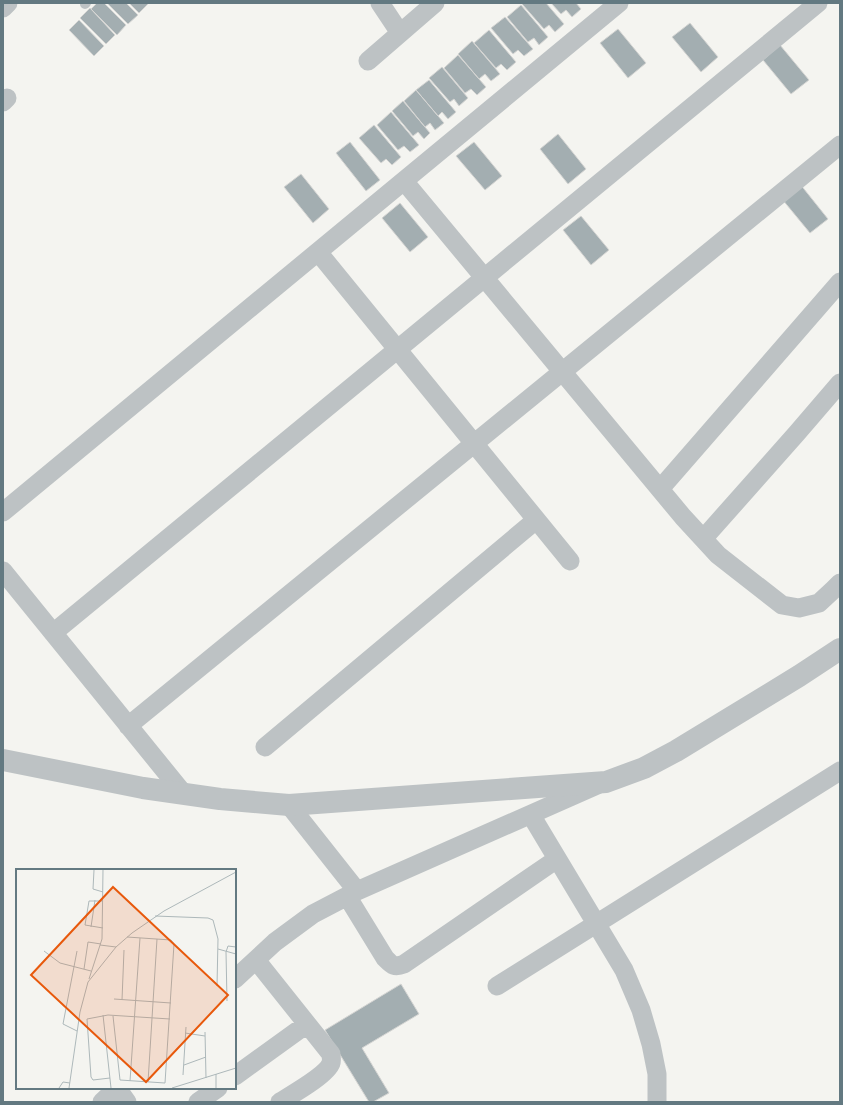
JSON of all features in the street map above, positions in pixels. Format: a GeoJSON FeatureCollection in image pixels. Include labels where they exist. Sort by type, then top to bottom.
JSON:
{"type":"FeatureCollection","features":[{"type":"Feature","properties":{"kind":"street"},"geometry":{"type":"LineString","coordinates":[[3,8],[8,3]]}},
{"type":"Feature","properties":{"kind":"street"},"geometry":{"type":"LineString","coordinates":[[380,3],[400,33]]}},
{"type":"Feature","properties":{"kind":"street"},"geometry":{"type":"LineString","coordinates":[[368,62],[435,3]]}},
{"type":"Feature","properties":{"kind":"street"},"geometry":{"type":"LineString","coordinates":[[3,512],[619,3]]}},
{"type":"Feature","properties":{"kind":"street"},"geometry":{"type":"LineString","coordinates":[[53,633],[818,3]]}},
{"type":"Feature","properties":{"kind":"street"},"geometry":{"type":"LineString","coordinates":[[128,726],[840,145]]}},
{"type":"Feature","properties":{"kind":"street"},"geometry":{"type":"LineString","coordinates":[[404,181],[660,489],[718,555],[782,605],[799,608],[819,603],[840,583]]}},
{"type":"Feature","properties":{"kind":"street"},"geometry":{"type":"LineString","coordinates":[[318,252],[570,561]]}},
{"type":"Feature","properties":{"kind":"street"},"geometry":{"type":"LineString","coordinates":[[660,489],[840,282]]}},
{"type":"Feature","properties":{"kind":"street"},"geometry":{"type":"LineString","coordinates":[[703,539],[840,383]]}},
{"type":"Feature","properties":{"kind":"street"},"geometry":{"type":"LineString","coordinates":[[265,747],[536,520]]}},
{"type":"Feature","properties":{"kind":"street"},"geometry":{"type":"LineString","coordinates":[[3,571],[183,793]]}},
{"type":"Feature","properties":{"kind":"street"},"geometry":{"type":"LineString","coordinates":[[236,978],[275,942],[313,914],[352,893],[606,782],[644,768],[676,751],[799,676],[840,649]]}},
{"type":"Feature","properties":{"kind":"street"},"geometry":{"type":"LineString","coordinates":[[3,760],[143,788],[220,799],[289,805],[606,782]]}},
{"type":"Feature","properties":{"kind":"street"},"geometry":{"type":"LineString","coordinates":[[497,986],[840,771]]}},
{"type":"Feature","properties":{"kind":"street"},"geometry":{"type":"LineString","coordinates":[[289,805],[352,893],[385,958],[391,964],[398,967],[557,859]]}},
{"type":"Feature","properties":{"kind":"street"},"geometry":{"type":"LineString","coordinates":[[530,815],[624,970],[641,1010],[651,1044],[658,1074],[656,1102]]}},
{"type":"Feature","properties":{"kind":"street"},"geometry":{"type":"LineString","coordinates":[[256,960],[331,1054],[331,1063],[327,1070],[280,1102]]}},
{"type":"Feature","properties":{"kind":"street"},"geometry":{"type":"LineString","coordinates":[[236,1075],[307,1024]]}},
{"type":"Feature","properties":{"kind":"street"},"geometry":{"type":"LineString","coordinates":[[102,1102],[116,1089]]}},
{"type":"Feature","properties":{"kind":"street"},"geometry":{"type":"LineString","coordinates":[[118,1089],[127,1102]]}},
{"type":"Feature","properties":{"kind":"street"},"geometry":{"type":"LineString","coordinates":[[198,1102],[217,1089]]}},
{"type":"Feature","properties":{"kind":"building"},"geometry":{"type":"Polygon","coordinates":[[[97,3],[104,3],[126,25],[117,35],[91,9],[97,3]]]}},
{"type":"Feature","properties":{"kind":"building"},"geometry":{"type":"Polygon","coordinates":[[[107,3],[126,3],[138,15],[128,24],[107,3]]]}},
{"type":"Feature","properties":{"kind":"building"},"geometry":{"type":"Polygon","coordinates":[[[129,3],[148,3],[148,4],[139,13],[129,3]]]}},
{"type":"Feature","properties":{"kind":"building"},"geometry":{"type":"Polygon","coordinates":[[[546,3],[564,24],[555,32],[549,25],[544,29],[522,4],[546,3]]]}},
{"type":"Feature","properties":{"kind":"building"},"geometry":{"type":"Polygon","coordinates":[[[551,3],[576,3],[581,9],[572,17],[566,10],[561,14],[551,3]]]}},
{"type":"Feature","properties":{"kind":"building"},"geometry":{"type":"Polygon","coordinates":[[[521,5],[548,37],[539,45],[534,38],[528,42],[507,17],[521,5]]]}},
{"type":"Feature","properties":{"kind":"building"},"geometry":{"type":"Polygon","coordinates":[[[90,8],[115,35],[106,44],[80,18],[90,8]]]}},
{"type":"Feature","properties":{"kind":"building"},"geometry":{"type":"Polygon","coordinates":[[[505,17],[533,49],[524,56],[518,50],[513,54],[491,28],[505,17]]]}},
{"type":"Feature","properties":{"kind":"building"},"geometry":{"type":"Polygon","coordinates":[[[79,20],[104,46],[94,56],[69,30],[79,20]]]}},
{"type":"Feature","properties":{"kind":"building"},"geometry":{"type":"Polygon","coordinates":[[[690,23],[718,57],[701,72],[672,37],[690,23]]]}},
{"type":"Feature","properties":{"kind":"building"},"geometry":{"type":"Polygon","coordinates":[[[618,29],[646,63],[628,78],[600,43],[618,29]]]}},
{"type":"Feature","properties":{"kind":"building"},"geometry":{"type":"Polygon","coordinates":[[[489,30],[516,62],[507,70],[501,64],[496,68],[474,43],[489,30]]]}},
{"type":"Feature","properties":{"kind":"building"},"geometry":{"type":"Polygon","coordinates":[[[472,41],[500,74],[491,81],[485,74],[479,79],[458,54],[472,41]]]}},
{"type":"Feature","properties":{"kind":"building"},"geometry":{"type":"Polygon","coordinates":[[[780,45],[809,80],[791,94],[763,60],[780,45]]]}},
{"type":"Feature","properties":{"kind":"building"},"geometry":{"type":"Polygon","coordinates":[[[458,55],[486,87],[477,95],[471,89],[465,93],[444,68],[458,55]]]}},
{"type":"Feature","properties":{"kind":"building"},"geometry":{"type":"Polygon","coordinates":[[[442,67],[468,98],[459,106],[454,99],[450,102],[429,78],[442,67]]]}},
{"type":"Feature","properties":{"kind":"building"},"geometry":{"type":"Polygon","coordinates":[[[429,80],[456,112],[448,119],[442,112],[438,116],[416,90],[429,80]]]}},
{"type":"Feature","properties":{"kind":"building"},"geometry":{"type":"Polygon","coordinates":[[[416,90],[444,123],[435,130],[430,123],[425,127],[404,101],[416,90]]]}},
{"type":"Feature","properties":{"kind":"building"},"geometry":{"type":"Polygon","coordinates":[[[403,101],[430,133],[424,139],[418,132],[413,136],[392,111],[403,101]]]}},
{"type":"Feature","properties":{"kind":"building"},"geometry":{"type":"Polygon","coordinates":[[[391,112],[419,145],[410,152],[404,146],[398,150],[377,125],[391,112]]]}},
{"type":"Feature","properties":{"kind":"building"},"geometry":{"type":"Polygon","coordinates":[[[374,125],[401,157],[392,165],[386,159],[381,163],[359,138],[374,125]]]}},
{"type":"Feature","properties":{"kind":"building"},"geometry":{"type":"Polygon","coordinates":[[[558,134],[586,169],[568,184],[540,149],[558,134]]]}},
{"type":"Feature","properties":{"kind":"building"},"geometry":{"type":"Polygon","coordinates":[[[350,142],[380,180],[366,191],[336,153],[350,142]]]}},
{"type":"Feature","properties":{"kind":"building"},"geometry":{"type":"Polygon","coordinates":[[[474,142],[502,176],[485,190],[456,156],[474,142]]]}},
{"type":"Feature","properties":{"kind":"building"},"geometry":{"type":"Polygon","coordinates":[[[301,174],[329,209],[313,223],[284,187],[301,174]]]}},
{"type":"Feature","properties":{"kind":"building"},"geometry":{"type":"Polygon","coordinates":[[[800,184],[828,219],[810,233],[782,199],[800,184]]]}},
{"type":"Feature","properties":{"kind":"building"},"geometry":{"type":"Polygon","coordinates":[[[400,203],[428,237],[410,252],[382,218],[400,203]]]}},
{"type":"Feature","properties":{"kind":"building"},"geometry":{"type":"Polygon","coordinates":[[[581,216],[609,250],[591,265],[563,230],[581,216]]]}},
{"type":"Feature","properties":{"kind":"building"},"geometry":{"type":"Polygon","coordinates":[[[401,984],[419,1014],[362,1048],[389,1093],[373,1102],[369,1102],[325,1030],[401,984]]]}}]}
